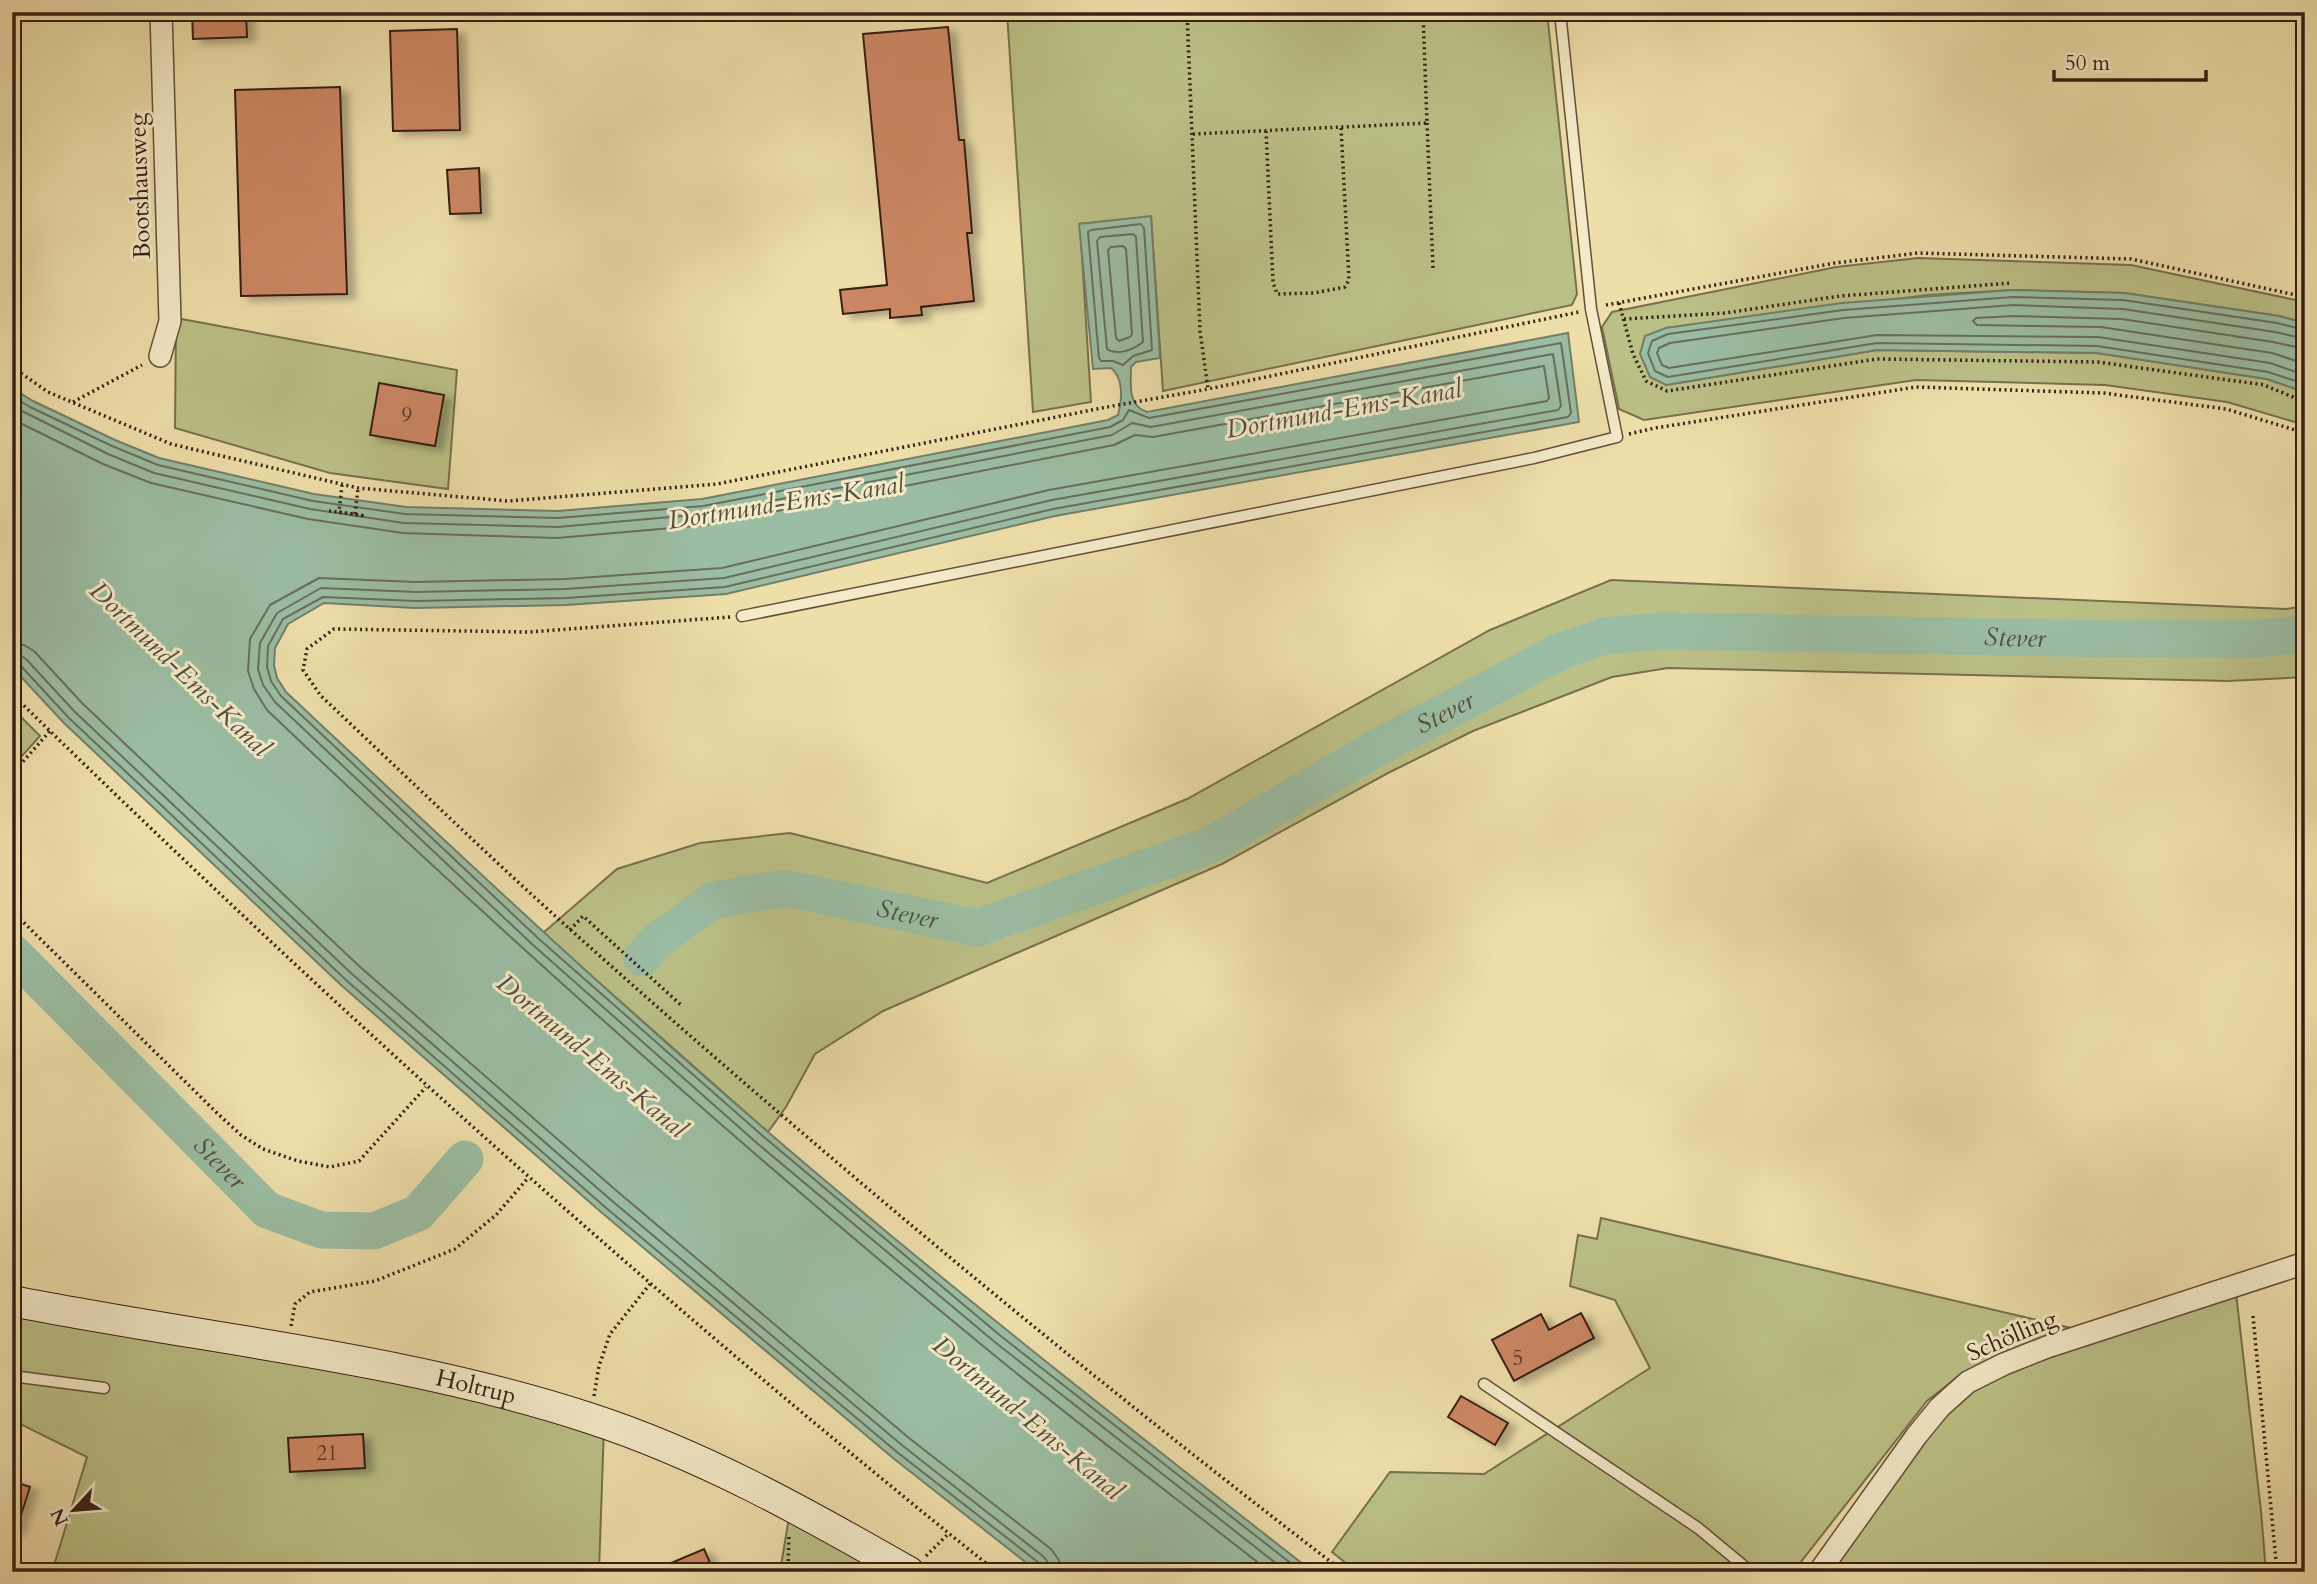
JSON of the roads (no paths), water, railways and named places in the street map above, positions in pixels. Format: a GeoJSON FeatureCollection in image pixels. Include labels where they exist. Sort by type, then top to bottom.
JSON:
{"type":"FeatureCollection","features":[{"type":"Feature","properties":{"kind":"street","name":"Bootshausweg"},"geometry":{"type":"LineString","coordinates":[[160,356],[170,321],[161,12]]}},
{"type":"Feature","properties":{"kind":"street","name":"Schölling"},"geometry":{"type":"LineString","coordinates":[[1819,1572],[1917,1435],[1940,1407],[1968,1382],[2047,1347],[2305,1263]]}},
{"type":"Feature","properties":{"kind":"street","name":"Holtrup"},"geometry":{"type":"LineString","coordinates":[[12,1301],[421,1373],[589,1418],[653,1441],[728,1474],[916,1565]]}},
{"type":"Feature","properties":{"kind":"lane"},"geometry":{"type":"LineString","coordinates":[[742,616],[1507,464],[1617,437],[1591,309],[1560,12]]}},
{"type":"Feature","properties":{"kind":"lane"},"geometry":{"type":"LineString","coordinates":[[12,1376],[104,1388]]}},
{"type":"Feature","properties":{"kind":"lane"},"geometry":{"type":"LineString","coordinates":[[1484,1384],[1698,1528],[1751,1572]]}},
{"type":"Feature","properties":{"kind":"water","name":"Dortmund-Ems-Kanal"},"geometry":{"type":"Polygon","coordinates":[[[1151,216],[1160,358],[1136,362],[1131,367],[1133,399],[1136,405],[1147,412],[1568,333],[1579,422],[1055,516],[726,594],[566,605],[415,608],[324,603],[288,624],[275,648],[274,665],[277,678],[286,692],[525,915],[706,1078],[970,1300],[1313,1572],[1038,1572],[893,1458],[601,1212],[341,985],[63,722],[12,667],[12,388],[33,401],[159,458],[314,494],[406,507],[558,511],[702,499],[1108,420],[1118,415],[1121,396],[1118,377],[1111,368],[1093,369],[1079,224],[1151,216]]]}},
{"type":"Feature","properties":{"kind":"water"},"geometry":{"type":"Polygon","coordinates":[[[2013,290],[2124,293],[2279,316],[2305,323],[2305,392],[2267,379],[2097,353],[1877,350],[1666,385],[1650,377],[1640,354],[1645,336],[1666,328],[1842,303],[2013,290]]]}},
{"type":"Feature","properties":{"kind":"waterway","name":"Stever"},"geometry":{"type":"LineString","coordinates":[[642,958],[658,940],[714,900],[785,888],[977,928],[1210,845],[1378,747],[1561,651],[1605,636],[1662,631],[2255,639],[2305,634]]}},
{"type":"Feature","properties":{"kind":"waterway","name":"Stever"},"geometry":{"type":"LineString","coordinates":[[12,952],[267,1210],[321,1230],[374,1231],[418,1213],[465,1159]]}}]}
